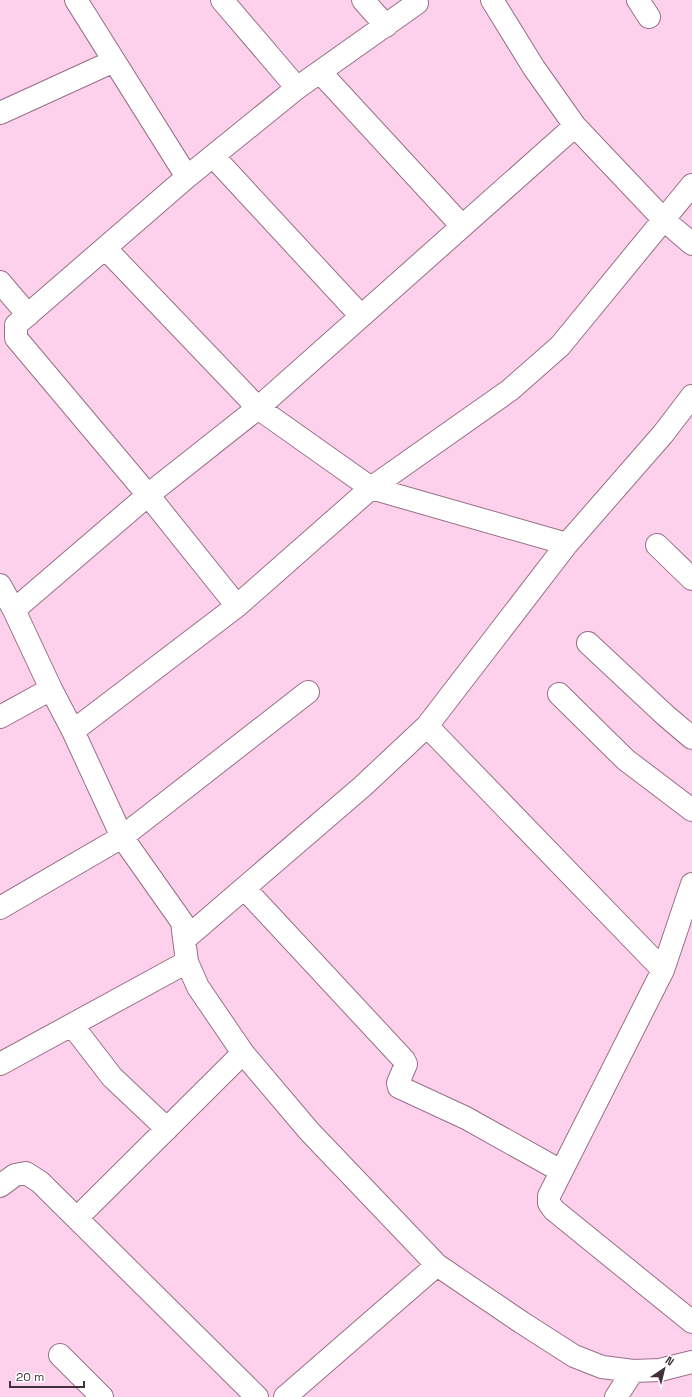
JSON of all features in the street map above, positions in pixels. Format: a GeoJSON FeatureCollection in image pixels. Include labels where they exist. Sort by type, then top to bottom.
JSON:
{"type":"FeatureCollection","features":[{"type":"Feature","properties":{"kind":"street"},"geometry":{"type":"LineString","coordinates":[[76,0],[187,177]]}},
{"type":"Feature","properties":{"kind":"street"},"geometry":{"type":"LineString","coordinates":[[222,0],[297,88]]}},
{"type":"Feature","properties":{"kind":"street"},"geometry":{"type":"LineString","coordinates":[[363,0],[386,26]]}},
{"type":"Feature","properties":{"kind":"street"},"geometry":{"type":"LineString","coordinates":[[492,0],[534,68],[575,126],[664,220],[692,244]]}},
{"type":"Feature","properties":{"kind":"street"},"geometry":{"type":"LineString","coordinates":[[237,606],[148,495],[16,338],[16,325],[187,177],[297,88],[417,3]]}},
{"type":"Feature","properties":{"kind":"street"},"geometry":{"type":"LineString","coordinates":[[0,113],[114,61]]}},
{"type":"Feature","properties":{"kind":"street"},"geometry":{"type":"LineString","coordinates":[[320,72],[462,226]]}},
{"type":"Feature","properties":{"kind":"street"},"geometry":{"type":"LineString","coordinates":[[14,610],[148,495],[258,408],[575,126]]}},
{"type":"Feature","properties":{"kind":"street"},"geometry":{"type":"LineString","coordinates":[[213,156],[361,316]]}},
{"type":"Feature","properties":{"kind":"street"},"geometry":{"type":"LineString","coordinates":[[73,731],[237,606],[371,488],[510,390],[560,346],[692,185]]}},
{"type":"Feature","properties":{"kind":"street"},"geometry":{"type":"LineString","coordinates":[[105,248],[258,408],[371,488],[567,544]]}},
{"type":"Feature","properties":{"kind":"street"},"geometry":{"type":"LineString","coordinates":[[0,282],[28,315]]}},
{"type":"Feature","properties":{"kind":"street"},"geometry":{"type":"LineString","coordinates":[[185,939],[363,786],[427,726],[567,544],[663,434],[692,396]]}},
{"type":"Feature","properties":{"kind":"street"},"geometry":{"type":"LineString","coordinates":[[657,545],[692,579]]}},
{"type":"Feature","properties":{"kind":"street"},"geometry":{"type":"LineString","coordinates":[[0,585],[14,610],[51,689],[73,731],[122,836],[182,922],[187,962],[198,987],[243,1053],[309,1131],[437,1265],[574,1356],[602,1367],[633,1371],[660,1370],[692,1362]]}},
{"type":"Feature","properties":{"kind":"street"},"geometry":{"type":"LineString","coordinates":[[588,643],[665,715],[692,738]]}},
{"type":"Feature","properties":{"kind":"street"},"geometry":{"type":"LineString","coordinates":[[0,717],[51,689]]}},
{"type":"Feature","properties":{"kind":"street"},"geometry":{"type":"LineString","coordinates":[[0,908],[122,836],[308,692]]}},
{"type":"Feature","properties":{"kind":"street"},"geometry":{"type":"LineString","coordinates":[[559,694],[626,760],[692,810]]}},
{"type":"Feature","properties":{"kind":"street"},"geometry":{"type":"LineString","coordinates":[[427,726],[663,970]]}},
{"type":"Feature","properties":{"kind":"street"},"geometry":{"type":"LineString","coordinates":[[692,884],[663,970],[549,1196],[549,1203],[554,1210],[692,1322]]}},
{"type":"Feature","properties":{"kind":"street"},"geometry":{"type":"LineString","coordinates":[[245,889],[404,1060],[406,1064],[398,1083],[399,1086],[466,1118],[561,1171]]}},
{"type":"Feature","properties":{"kind":"street"},"geometry":{"type":"LineString","coordinates":[[0,1064],[187,962]]}},
{"type":"Feature","properties":{"kind":"street"},"geometry":{"type":"LineString","coordinates":[[72,1025],[112,1077],[167,1129]]}},
{"type":"Feature","properties":{"kind":"street"},"geometry":{"type":"LineString","coordinates":[[77,1218],[243,1053]]}},
{"type":"Feature","properties":{"kind":"street"},"geometry":{"type":"LineString","coordinates":[[0,1186],[14,1175],[26,1173],[40,1182],[258,1397]]}},
{"type":"Feature","properties":{"kind":"street"},"geometry":{"type":"LineString","coordinates":[[285,1397],[437,1265]]}},
{"type":"Feature","properties":{"kind":"street"},"geometry":{"type":"LineString","coordinates":[[60,1355],[92,1394]]}},
{"type":"Feature","properties":{"kind":"street"},"geometry":{"type":"LineString","coordinates":[[616,1397],[633,1371]]}}]}
